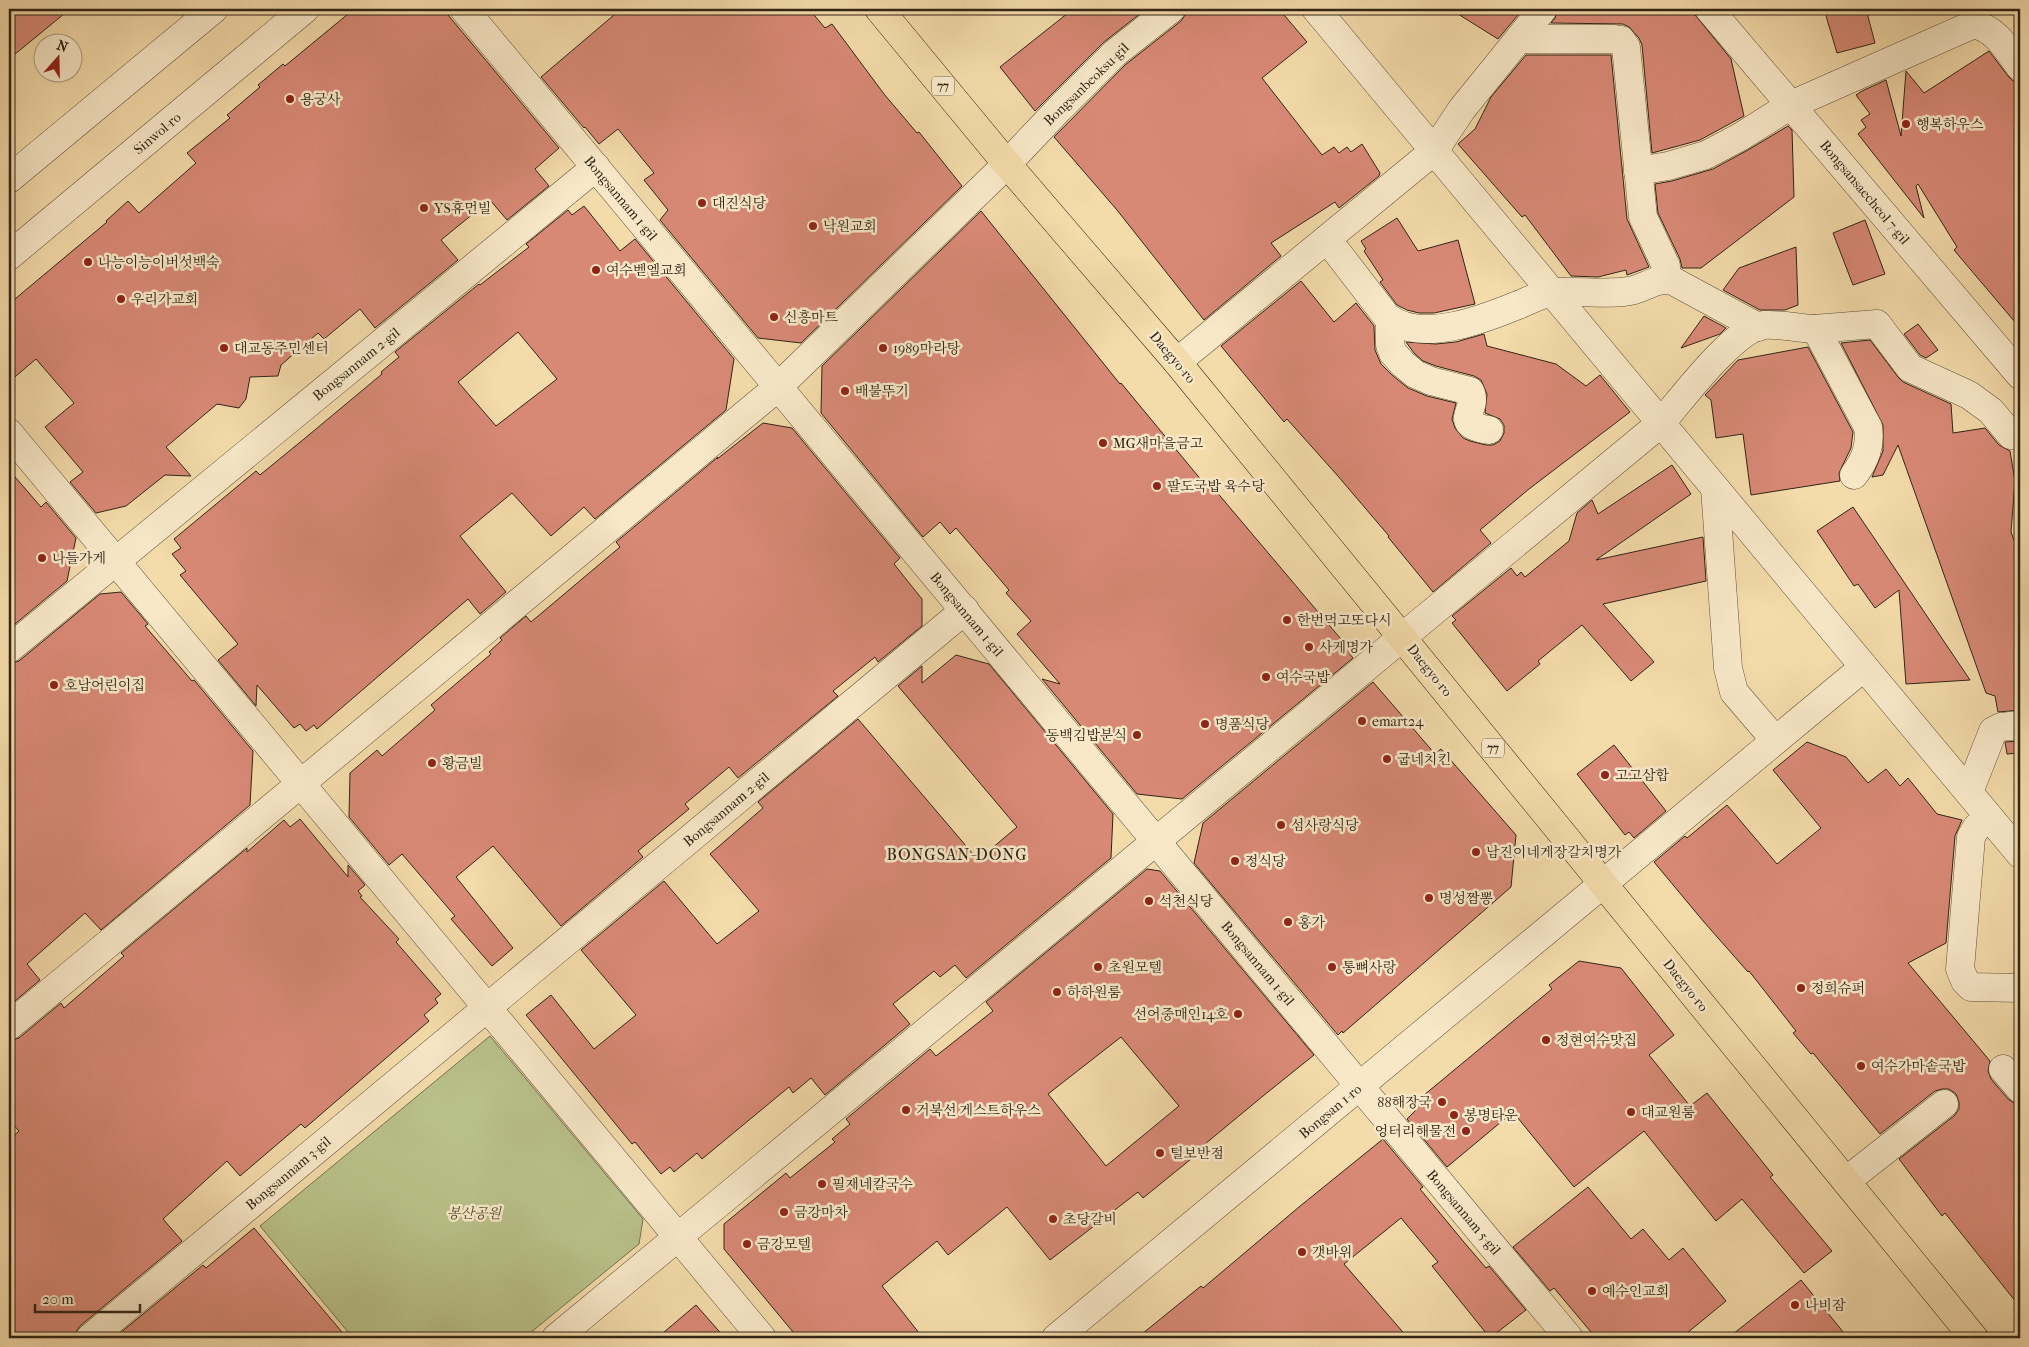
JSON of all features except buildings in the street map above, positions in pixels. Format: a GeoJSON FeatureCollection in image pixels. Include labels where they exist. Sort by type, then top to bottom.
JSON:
{"type":"FeatureCollection","features":[{"type":"Feature","properties":{"kind":"main road","name":"Daegyo-ro"},"geometry":{"type":"LineString","coordinates":[[879,9],[1007,164],[1178,362],[1974,1338]]}},
{"type":"Feature","properties":{"kind":"street"},"geometry":{"type":"LineString","coordinates":[[9,179],[188,18],[214,9]]}},
{"type":"Feature","properties":{"kind":"street","name":"Sinwol-ro"},"geometry":{"type":"LineString","coordinates":[[9,256],[305,9]]}},
{"type":"Feature","properties":{"kind":"street","name":"Bongsannam 1-gil"},"geometry":{"type":"LineString","coordinates":[[464,9],[1360,1086]]}},
{"type":"Feature","properties":{"kind":"street","name":"Bongsanbeoksu-gil"},"geometry":{"type":"LineString","coordinates":[[1007,164],[1115,53],[1171,9]]}},
{"type":"Feature","properties":{"kind":"street"},"geometry":{"type":"LineString","coordinates":[[1316,9],[2020,854]]}},
{"type":"Feature","properties":{"kind":"street"},"geometry":{"type":"LineString","coordinates":[[1178,362],[1434,151],[1462,109],[1543,9]]}},
{"type":"Feature","properties":{"kind":"street","name":"Bongsansaecheol 7-gil"},"geometry":{"type":"LineString","coordinates":[[1709,9],[2020,375]]}},
{"type":"Feature","properties":{"kind":"street"},"geometry":{"type":"LineString","coordinates":[[1638,171],[1668,166],[1706,155],[1740,137],[1791,105],[1974,24],[1986,27],[1996,36],[2020,67]]}},
{"type":"Feature","properties":{"kind":"street"},"geometry":{"type":"LineString","coordinates":[[1519,39],[1621,40],[1626,47],[1642,216],[1666,266],[1667,279]]}},
{"type":"Feature","properties":{"kind":"street"},"geometry":{"type":"LineString","coordinates":[[9,1026],[778,387],[1007,164]]}},
{"type":"Feature","properties":{"kind":"street","name":"Bongsannam 2-gil"},"geometry":{"type":"LineString","coordinates":[[116,561],[596,167]]}},
{"type":"Feature","properties":{"kind":"street"},"geometry":{"type":"LineString","coordinates":[[1327,239],[1390,320],[1397,324],[1438,329],[1463,325],[1552,292],[1620,292],[1634,290],[1663,278],[1673,281],[1758,327]]}},
{"type":"Feature","properties":{"kind":"street"},"geometry":{"type":"LineString","coordinates":[[1390,320],[1390,345],[1393,353],[1415,374],[1431,381],[1470,391],[1472,399],[1469,414],[1470,423],[1477,429],[1489,430]]}},
{"type":"Feature","properties":{"kind":"street"},"geometry":{"type":"LineString","coordinates":[[556,1338],[1661,423],[1733,342],[1748,330],[1764,325],[1814,329],[1878,324],[1910,368],[1969,395],[1992,411],[2011,435],[2020,436]]}},
{"type":"Feature","properties":{"kind":"street"},"geometry":{"type":"LineString","coordinates":[[1814,329],[1818,333],[1868,427],[1870,437],[1868,450],[1863,463],[1854,475]]}},
{"type":"Feature","properties":{"kind":"street"},"geometry":{"type":"LineString","coordinates":[[9,433],[762,1338]]}},
{"type":"Feature","properties":{"kind":"street"},"geometry":{"type":"LineString","coordinates":[[1715,488],[1730,682],[1734,692],[1776,740]]}},
{"type":"Feature","properties":{"kind":"street"},"geometry":{"type":"LineString","coordinates":[[9,650],[116,561]]}},
{"type":"Feature","properties":{"kind":"street","name":"Bongsannam 2-gil"},"geometry":{"type":"LineString","coordinates":[[487,1008],[965,610]]}},
{"type":"Feature","properties":{"kind":"street","name":"Bongsan 1-ro"},"geometry":{"type":"LineString","coordinates":[[1056,1338],[1864,667]]}},
{"type":"Feature","properties":{"kind":"street"},"geometry":{"type":"LineString","coordinates":[[1969,792],[1993,731],[2001,727],[2020,725]]}},
{"type":"Feature","properties":{"kind":"street"},"geometry":{"type":"LineString","coordinates":[[1990,818],[1976,828],[1971,837],[1960,969],[1965,981],[1971,987],[2020,988]]}},
{"type":"Feature","properties":{"kind":"street","name":"Bongsannam 3-gil"},"geometry":{"type":"LineString","coordinates":[[90,1338],[487,1008]]}},
{"type":"Feature","properties":{"kind":"street"},"geometry":{"type":"LineString","coordinates":[[2003,1069],[2020,1089]]}},
{"type":"Feature","properties":{"kind":"street","name":"Bongsannam 5-gil"},"geometry":{"type":"LineString","coordinates":[[1360,1086],[1568,1338]]}},
{"type":"Feature","properties":{"kind":"street"},"geometry":{"type":"LineString","coordinates":[[1846,1181],[1944,1104]]}},
{"type":"Feature","properties":{"kind":"green space","name":"봉산공원"},"geometry":{"type":"Polygon","coordinates":[[[490,1036],[643,1219],[639,1244],[524,1338],[353,1338],[260,1226],[490,1036]]]}},
{"type":"Feature","properties":{"kind":"place","name":"용궁사"},"geometry":{"type":"Point","coordinates":[290,99]}},
{"type":"Feature","properties":{"kind":"place","name":"행복하우스"},"geometry":{"type":"Point","coordinates":[1906,124]}},
{"type":"Feature","properties":{"kind":"place","name":"대진식당"},"geometry":{"type":"Point","coordinates":[702,203]}},
{"type":"Feature","properties":{"kind":"place","name":"YS휴먼빌"},"geometry":{"type":"Point","coordinates":[424,208]}},
{"type":"Feature","properties":{"kind":"place","name":"낙원교회"},"geometry":{"type":"Point","coordinates":[813,226]}},
{"type":"Feature","properties":{"kind":"place","name":"나능이능이버섯백숙"},"geometry":{"type":"Point","coordinates":[88,262]}},
{"type":"Feature","properties":{"kind":"place","name":"여수벧엘교회"},"geometry":{"type":"Point","coordinates":[596,270]}},
{"type":"Feature","properties":{"kind":"place","name":"우리가교회"},"geometry":{"type":"Point","coordinates":[121,299]}},
{"type":"Feature","properties":{"kind":"place","name":"신흥마트"},"geometry":{"type":"Point","coordinates":[774,317]}},
{"type":"Feature","properties":{"kind":"place","name":"대교동주민센터"},"geometry":{"type":"Point","coordinates":[224,348]}},
{"type":"Feature","properties":{"kind":"place","name":"1989마라탕"},"geometry":{"type":"Point","coordinates":[883,348]}},
{"type":"Feature","properties":{"kind":"place","name":"배불뚜기"},"geometry":{"type":"Point","coordinates":[845,391]}},
{"type":"Feature","properties":{"kind":"place","name":"MG새마을금고"},"geometry":{"type":"Point","coordinates":[1103,443]}},
{"type":"Feature","properties":{"kind":"place","name":"팔도국밥 육수당"},"geometry":{"type":"Point","coordinates":[1157,486]}},
{"type":"Feature","properties":{"kind":"place","name":"나들가게"},"geometry":{"type":"Point","coordinates":[42,558]}},
{"type":"Feature","properties":{"kind":"place","name":"한번먹고또다시"},"geometry":{"type":"Point","coordinates":[1287,620]}},
{"type":"Feature","properties":{"kind":"place","name":"사케명가"},"geometry":{"type":"Point","coordinates":[1309,647]}},
{"type":"Feature","properties":{"kind":"place","name":"여수국밥"},"geometry":{"type":"Point","coordinates":[1266,677]}},
{"type":"Feature","properties":{"kind":"place","name":"호남어린이집"},"geometry":{"type":"Point","coordinates":[54,685]}},
{"type":"Feature","properties":{"kind":"place","name":"emart24"},"geometry":{"type":"Point","coordinates":[1362,721]}},
{"type":"Feature","properties":{"kind":"place","name":"명품식당"},"geometry":{"type":"Point","coordinates":[1205,724]}},
{"type":"Feature","properties":{"kind":"place","name":"동백김밥분식"},"geometry":{"type":"Point","coordinates":[1137,735]}},
{"type":"Feature","properties":{"kind":"place","name":"굽네치킨"},"geometry":{"type":"Point","coordinates":[1387,759]}},
{"type":"Feature","properties":{"kind":"place","name":"황금빌"},"geometry":{"type":"Point","coordinates":[432,763]}},
{"type":"Feature","properties":{"kind":"place","name":"고고삼합"},"geometry":{"type":"Point","coordinates":[1605,775]}},
{"type":"Feature","properties":{"kind":"place","name":"섬사랑식당"},"geometry":{"type":"Point","coordinates":[1281,825]}},
{"type":"Feature","properties":{"kind":"place","name":"남진이네게장갈치명가"},"geometry":{"type":"Point","coordinates":[1476,852]}},
{"type":"Feature","properties":{"kind":"place","name":"정식당"},"geometry":{"type":"Point","coordinates":[1235,861]}},
{"type":"Feature","properties":{"kind":"place","name":"명성짬뽕"},"geometry":{"type":"Point","coordinates":[1429,898]}},
{"type":"Feature","properties":{"kind":"place","name":"석천식당"},"geometry":{"type":"Point","coordinates":[1149,901]}},
{"type":"Feature","properties":{"kind":"place","name":"홍가"},"geometry":{"type":"Point","coordinates":[1288,922]}},
{"type":"Feature","properties":{"kind":"place","name":"초원모텔"},"geometry":{"type":"Point","coordinates":[1098,967]}},
{"type":"Feature","properties":{"kind":"place","name":"통뼈사랑"},"geometry":{"type":"Point","coordinates":[1332,967]}},
{"type":"Feature","properties":{"kind":"place","name":"정희슈퍼"},"geometry":{"type":"Point","coordinates":[1801,988]}},
{"type":"Feature","properties":{"kind":"place","name":"하하원룸"},"geometry":{"type":"Point","coordinates":[1057,992]}},
{"type":"Feature","properties":{"kind":"place","name":"선어중매인14호"},"geometry":{"type":"Point","coordinates":[1238,1014]}},
{"type":"Feature","properties":{"kind":"place","name":"정현여수맛집"},"geometry":{"type":"Point","coordinates":[1546,1040]}},
{"type":"Feature","properties":{"kind":"place","name":"여수가마솥국밥"},"geometry":{"type":"Point","coordinates":[1861,1066]}},
{"type":"Feature","properties":{"kind":"place","name":"88해장국"},"geometry":{"type":"Point","coordinates":[1442,1102]}},
{"type":"Feature","properties":{"kind":"place","name":"거북선 게스트하우스"},"geometry":{"type":"Point","coordinates":[906,1110]}},
{"type":"Feature","properties":{"kind":"place","name":"대교원룸"},"geometry":{"type":"Point","coordinates":[1631,1112]}},
{"type":"Feature","properties":{"kind":"place","name":"봉명타운"},"geometry":{"type":"Point","coordinates":[1454,1115]}},
{"type":"Feature","properties":{"kind":"place","name":"엉터리해물전"},"geometry":{"type":"Point","coordinates":[1466,1131]}},
{"type":"Feature","properties":{"kind":"place","name":"털보반점"},"geometry":{"type":"Point","coordinates":[1160,1153]}},
{"type":"Feature","properties":{"kind":"place","name":"필재네칼국수"},"geometry":{"type":"Point","coordinates":[822,1184]}},
{"type":"Feature","properties":{"kind":"place","name":"금강마차"},"geometry":{"type":"Point","coordinates":[784,1212]}},
{"type":"Feature","properties":{"kind":"place","name":"초당갈비"},"geometry":{"type":"Point","coordinates":[1053,1219]}},
{"type":"Feature","properties":{"kind":"place","name":"금강모텔"},"geometry":{"type":"Point","coordinates":[747,1244]}},
{"type":"Feature","properties":{"kind":"place","name":"갯바위"},"geometry":{"type":"Point","coordinates":[1302,1252]}},
{"type":"Feature","properties":{"kind":"place","name":"예수인교회"},"geometry":{"type":"Point","coordinates":[1592,1291]}},
{"type":"Feature","properties":{"kind":"place","name":"나비잠"},"geometry":{"type":"Point","coordinates":[1795,1305]}},
{"type":"Feature","properties":{"kind":"district","name":"BONGSAN-DONG"},"geometry":{"type":"Point","coordinates":[957,854]}}]}
